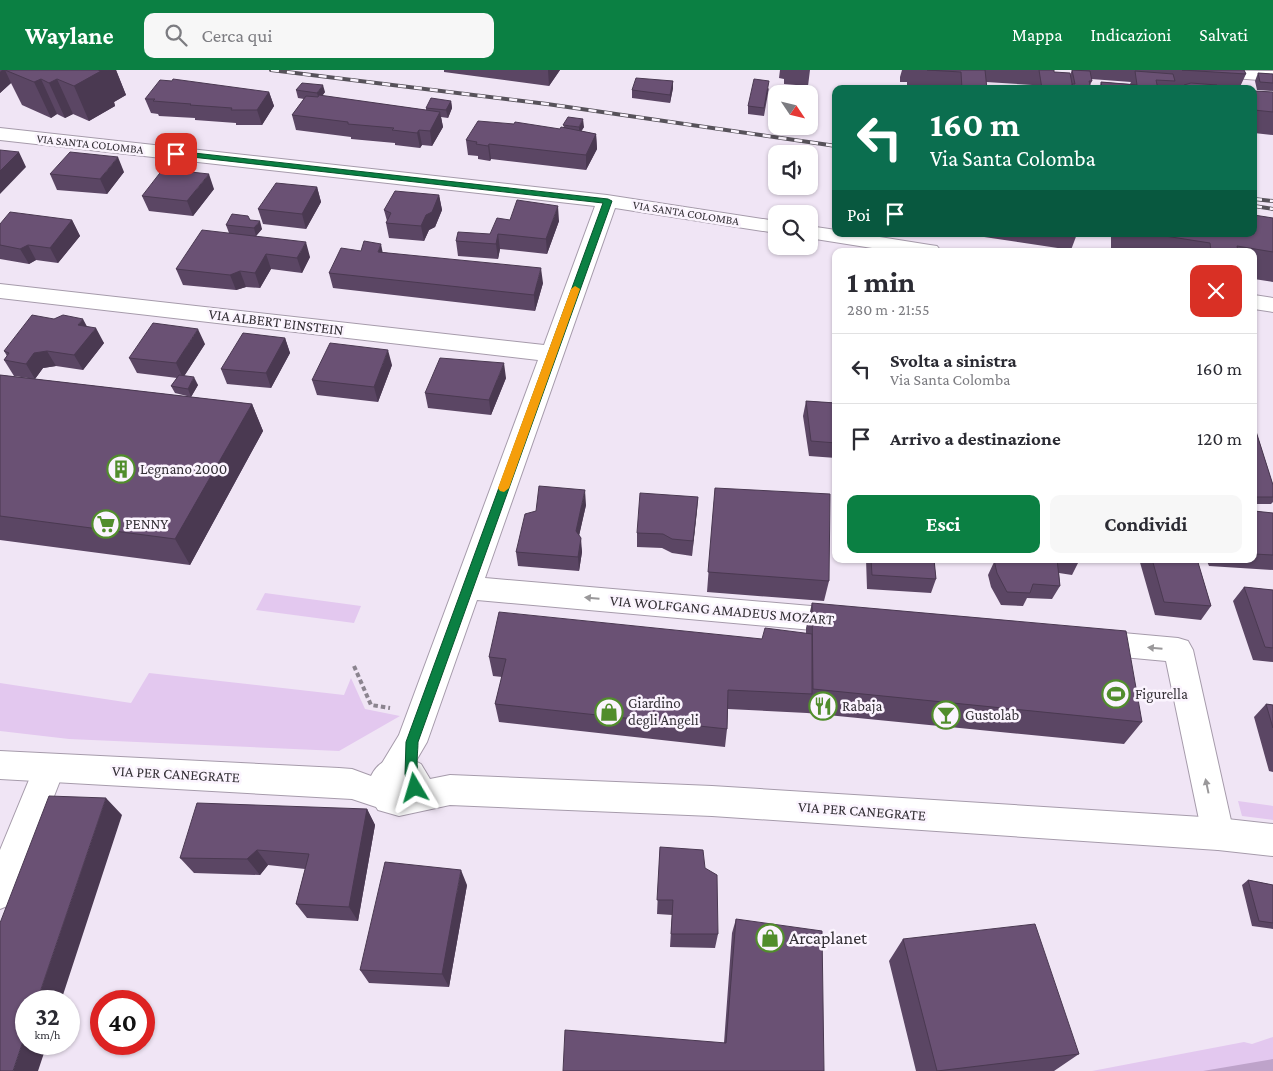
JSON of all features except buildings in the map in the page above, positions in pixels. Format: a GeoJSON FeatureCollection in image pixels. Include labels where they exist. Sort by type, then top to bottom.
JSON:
{"type":"FeatureCollection","features":[{"type":"Feature","properties":{"kind":"street"},"geometry":{"type":"LineString","coordinates":[[1196,70],[1273,76]]}},
{"type":"Feature","properties":{"kind":"street","name":"VIA SANTA COLOMBA"},"geometry":{"type":"LineString","coordinates":[[0,134],[608,201],[768,226]]}},
{"type":"Feature","properties":{"kind":"street"},"geometry":{"type":"LineString","coordinates":[[399,783],[422,713],[608,201]]}},
{"type":"Feature","properties":{"kind":"street"},"geometry":{"type":"LineString","coordinates":[[818,233],[832,236]]}},
{"type":"Feature","properties":{"kind":"street"},"geometry":{"type":"LineString","coordinates":[[841,237],[911,248]]}},
{"type":"Feature","properties":{"kind":"street","name":"VIA ALBERT EINSTEIN"},"geometry":{"type":"LineString","coordinates":[[0,291],[552,354]]}},
{"type":"Feature","properties":{"kind":"street"},"geometry":{"type":"LineString","coordinates":[[1257,302],[1273,305]]}},
{"type":"Feature","properties":{"kind":"street","name":"VIA WOLFGANG AMADEUS MOZART"},"geometry":{"type":"LineString","coordinates":[[467,588],[872,623]]}},
{"type":"Feature","properties":{"kind":"street"},"geometry":{"type":"LineString","coordinates":[[1059,640],[1178,650],[1218,834]]}},
{"type":"Feature","properties":{"kind":"street","name":"VIA PER CANEGRATE"},"geometry":{"type":"LineString","coordinates":[[0,764],[352,784],[399,783],[450,790],[712,801],[1218,834],[1273,840]]}},
{"type":"Feature","properties":{"kind":"street"},"geometry":{"type":"LineString","coordinates":[[0,892],[49,768]]}},
{"type":"Feature","properties":{"kind":"path"},"geometry":{"type":"LineString","coordinates":[[354,666],[371,705],[422,713]]}},
{"type":"Feature","properties":{"kind":"shaded area"},"geometry":{"type":"Polygon","coordinates":[[[265,593],[361,606],[354,623],[256,610],[265,593]]]}},
{"type":"Feature","properties":{"kind":"shaded area"},"geometry":{"type":"Polygon","coordinates":[[[149,673],[344,695],[351,678],[365,709],[400,716],[339,751],[69,739],[0,731],[0,683],[131,703],[149,673]]]}},
{"type":"Feature","properties":{"kind":"shaded area"},"geometry":{"type":"Polygon","coordinates":[[[1238,801],[1273,806],[1273,820],[1242,816],[1238,801]]]}},
{"type":"Feature","properties":{"kind":"shaded area"},"geometry":{"type":"Polygon","coordinates":[[[1273,1037],[1273,1071],[1092,1071],[1244,1042],[1252,1044],[1273,1037]]]}},
{"type":"Feature","properties":{"kind":"shaded area"},"geometry":{"type":"Polygon","coordinates":[[[1273,1059],[1273,1071],[1203,1071],[1273,1059]]]}},
{"type":"Feature","properties":{"kind":"railway"},"geometry":{"type":"LineString","coordinates":[[271,70],[547,104],[832,145]]}},
{"type":"Feature","properties":{"kind":"railway"},"geometry":{"type":"LineString","coordinates":[[1257,199],[1273,201]]}},
{"type":"Feature","properties":{"kind":"railway"},"geometry":{"type":"LineString","coordinates":[[1257,206],[1273,209]]}},
{"type":"Feature","properties":{"kind":"slow traffic"},"geometry":{"type":"LineString","coordinates":[[504,488],[575,289]]}},
{"type":"Feature","properties":{"kind":"place","name":"Legnano 2000"},"geometry":{"type":"Point","coordinates":[121,469]}},
{"type":"Feature","properties":{"kind":"place","name":"PENNY"},"geometry":{"type":"Point","coordinates":[106,524]}},
{"type":"Feature","properties":{"kind":"place","name":"Figurella"},"geometry":{"type":"Point","coordinates":[1116,694]}},
{"type":"Feature","properties":{"kind":"place","name":"Rabaja"},"geometry":{"type":"Point","coordinates":[823,706]}},
{"type":"Feature","properties":{"kind":"place","name":"Giardino degli Angeli"},"geometry":{"type":"Point","coordinates":[609,712]}},
{"type":"Feature","properties":{"kind":"place","name":"Gustolab"},"geometry":{"type":"Point","coordinates":[946,715]}},
{"type":"Feature","properties":{"kind":"place","name":"Arcaplanet"},"geometry":{"type":"Point","coordinates":[770,938]}},
{"type":"Feature","properties":{"kind":"route"},"geometry":{"type":"LineString","coordinates":[[176,154],[608,201],[412,742],[412,774],[415,778],[415,788]]}}]}
